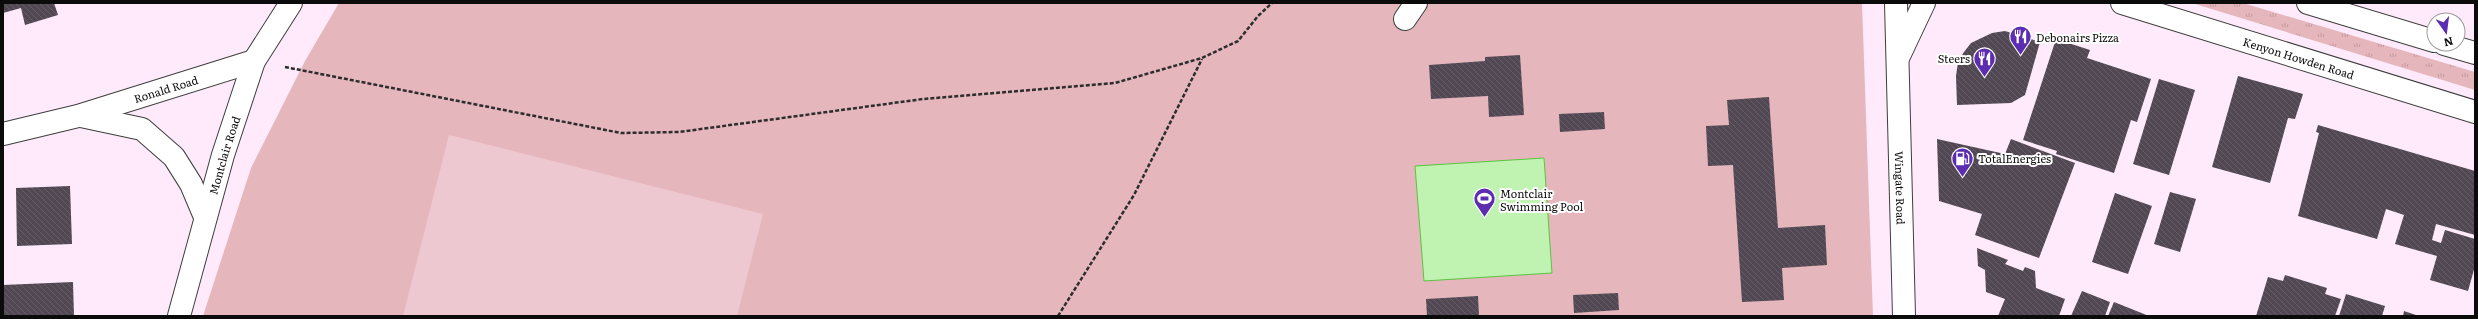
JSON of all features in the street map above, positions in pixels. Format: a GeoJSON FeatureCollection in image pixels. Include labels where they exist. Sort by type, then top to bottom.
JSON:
{"type":"FeatureCollection","features":[{"type":"Feature","properties":{"kind":"street","name":"Montclair Road"},"geometry":{"type":"LineString","coordinates":[[179,316],[205,217],[254,61],[291,3]]}},
{"type":"Feature","properties":{"kind":"street","name":"Wingate Road"},"geometry":{"type":"LineString","coordinates":[[1896,3],[1904,316]]}},
{"type":"Feature","properties":{"kind":"street","name":"Wingate Road"},"geometry":{"type":"LineString","coordinates":[[1898,60],[1924,3]]}},
{"type":"Feature","properties":{"kind":"street","name":"Kenyon Howden Road"},"geometry":{"type":"LineString","coordinates":[[2122,3],[2475,112]]}},
{"type":"Feature","properties":{"kind":"street"},"geometry":{"type":"LineString","coordinates":[[2308,3],[2426,39]]}},
{"type":"Feature","properties":{"kind":"street","name":"Ronald Road"},"geometry":{"type":"LineString","coordinates":[[3,134],[78,116],[254,61]]}},
{"type":"Feature","properties":{"kind":"street","name":"Ronald Road"},"geometry":{"type":"LineString","coordinates":[[78,116],[142,129],[174,157],[191,184],[205,217]]}},
{"type":"Feature","properties":{"kind":"path"},"geometry":{"type":"LineString","coordinates":[[254,61],[621,133],[679,132],[923,99],[1116,82],[1202,58],[1238,42],[1258,16],[1272,3]]}},
{"type":"Feature","properties":{"kind":"path"},"geometry":{"type":"LineString","coordinates":[[1058,316],[1134,195],[1202,58]]}},
{"type":"Feature","properties":{"kind":"green space"},"geometry":{"type":"Polygon","coordinates":[[[339,3],[1862,3],[1873,316],[203,316],[251,168],[305,61],[339,3]]]}},
{"type":"Feature","properties":{"kind":"green space"},"geometry":{"type":"Polygon","coordinates":[[[2192,3],[2243,3],[2475,72],[2475,90],[2192,3]]]}},
{"type":"Feature","properties":{"kind":"shaded area"},"geometry":{"type":"Polygon","coordinates":[[[449,135],[763,214],[737,316],[403,316],[449,135]]]}},
{"type":"Feature","properties":{"kind":"shaded area","name":"Montclair Swimming Pool"},"geometry":{"type":"Polygon","coordinates":[[[1544,158],[1552,273],[1424,281],[1415,166],[1544,158]]]}},
{"type":"Feature","properties":{"kind":"building"},"geometry":{"type":"Polygon","coordinates":[[[3,3],[54,3],[58,15],[25,25],[21,8],[3,13],[3,3]]]}},
{"type":"Feature","properties":{"kind":"building"},"geometry":{"type":"Polygon","coordinates":[[[2005,31],[2040,42],[2025,95],[2011,103],[1957,105],[1956,76],[1958,62],[1964,52],[1971,43],[1992,33],[2005,31]]]}},
{"type":"Feature","properties":{"kind":"building"},"geometry":{"type":"Polygon","coordinates":[[[2056,39],[2090,50],[2087,58],[2151,79],[2137,122],[2131,120],[2114,173],[2056,154],[2057,151],[2023,140],[2056,39]]]}},
{"type":"Feature","properties":{"kind":"building"},"geometry":{"type":"Polygon","coordinates":[[[1520,55],[1524,115],[1489,117],[1488,96],[1431,99],[1429,65],[1485,61],[1485,57],[1520,55]]]}},
{"type":"Feature","properties":{"kind":"building"},"geometry":{"type":"Polygon","coordinates":[[[2238,76],[2303,94],[2295,119],[2288,118],[2270,183],[2212,167],[2238,76]]]}},
{"type":"Feature","properties":{"kind":"building"},"geometry":{"type":"Polygon","coordinates":[[[2159,79],[2195,90],[2169,175],[2133,164],[2159,79]]]}},
{"type":"Feature","properties":{"kind":"building"},"geometry":{"type":"Polygon","coordinates":[[[1769,97],[1778,228],[1825,225],[1827,265],[1782,268],[1784,300],[1742,302],[1733,165],[1708,166],[1706,126],[1729,125],[1727,100],[1769,97]]]}},
{"type":"Feature","properties":{"kind":"building"},"geometry":{"type":"Polygon","coordinates":[[[1604,112],[1605,129],[1560,132],[1559,114],[1604,112]]]}},
{"type":"Feature","properties":{"kind":"building"},"geometry":{"type":"Polygon","coordinates":[[[2318,125],[2475,171],[2475,235],[2436,224],[2432,240],[2441,243],[2445,230],[2475,239],[2475,266],[2468,291],[2430,280],[2437,256],[2395,244],[2404,215],[2386,209],[2377,239],[2298,216],[2319,133],[2316,132],[2318,125]]]}},
{"type":"Feature","properties":{"kind":"building"},"geometry":{"type":"Polygon","coordinates":[[[1937,139],[2005,154],[2011,139],[2075,163],[2039,258],[1975,235],[1982,214],[1939,201],[1937,139]]]}},
{"type":"Feature","properties":{"kind":"building"},"geometry":{"type":"Polygon","coordinates":[[[70,186],[72,244],[17,246],[16,188],[70,186]]]}},
{"type":"Feature","properties":{"kind":"building"},"geometry":{"type":"Polygon","coordinates":[[[2170,192],[2196,199],[2180,252],[2154,244],[2170,192]]]}},
{"type":"Feature","properties":{"kind":"building"},"geometry":{"type":"Polygon","coordinates":[[[2115,193],[2152,206],[2128,274],[2092,262],[2115,193]]]}},
{"type":"Feature","properties":{"kind":"building"},"geometry":{"type":"Polygon","coordinates":[[[1977,248],[2008,260],[2005,264],[2023,271],[2025,267],[2035,271],[2036,288],[2065,299],[2059,316],[1998,316],[2005,299],[1986,292],[1985,270],[1978,266],[1977,248]]]}},
{"type":"Feature","properties":{"kind":"building"},"geometry":{"type":"Polygon","coordinates":[[[2285,275],[2327,288],[2325,294],[2341,299],[2335,316],[2256,316],[2268,277],[2283,281],[2285,275]]]}},
{"type":"Feature","properties":{"kind":"building"},"geometry":{"type":"Polygon","coordinates":[[[73,282],[74,316],[3,316],[3,285],[73,282]]]}},
{"type":"Feature","properties":{"kind":"building"},"geometry":{"type":"Polygon","coordinates":[[[2082,291],[2110,302],[2105,316],[2071,316],[2082,291]]]}},
{"type":"Feature","properties":{"kind":"building"},"geometry":{"type":"Polygon","coordinates":[[[1618,293],[1619,310],[1574,313],[1573,295],[1618,293]]]}},
{"type":"Feature","properties":{"kind":"building"},"geometry":{"type":"Polygon","coordinates":[[[2346,294],[2385,306],[2382,316],[2339,316],[2346,294]]]}},
{"type":"Feature","properties":{"kind":"building"},"geometry":{"type":"Polygon","coordinates":[[[1478,296],[1479,316],[1427,316],[1426,299],[1478,296]]]}},
{"type":"Feature","properties":{"kind":"building"},"geometry":{"type":"Polygon","coordinates":[[[2114,302],[2149,316],[2108,316],[2114,302]]]}},
{"type":"Feature","properties":{"kind":"building"},"geometry":{"type":"Polygon","coordinates":[[[2404,311],[2419,316],[2403,316],[2404,311]]]}},
{"type":"Feature","properties":{"kind":"place","name":"Debonairs Pizza"},"geometry":{"type":"Point","coordinates":[2020,56]}},
{"type":"Feature","properties":{"kind":"place","name":"Steers"},"geometry":{"type":"Point","coordinates":[1985,78]}},
{"type":"Feature","properties":{"kind":"place","name":"TotalEnergies"},"geometry":{"type":"Point","coordinates":[1963,178]}},
{"type":"Feature","properties":{"kind":"place","name":"Montclair Swimming Pool"},"geometry":{"type":"Point","coordinates":[1484,218]}}]}
